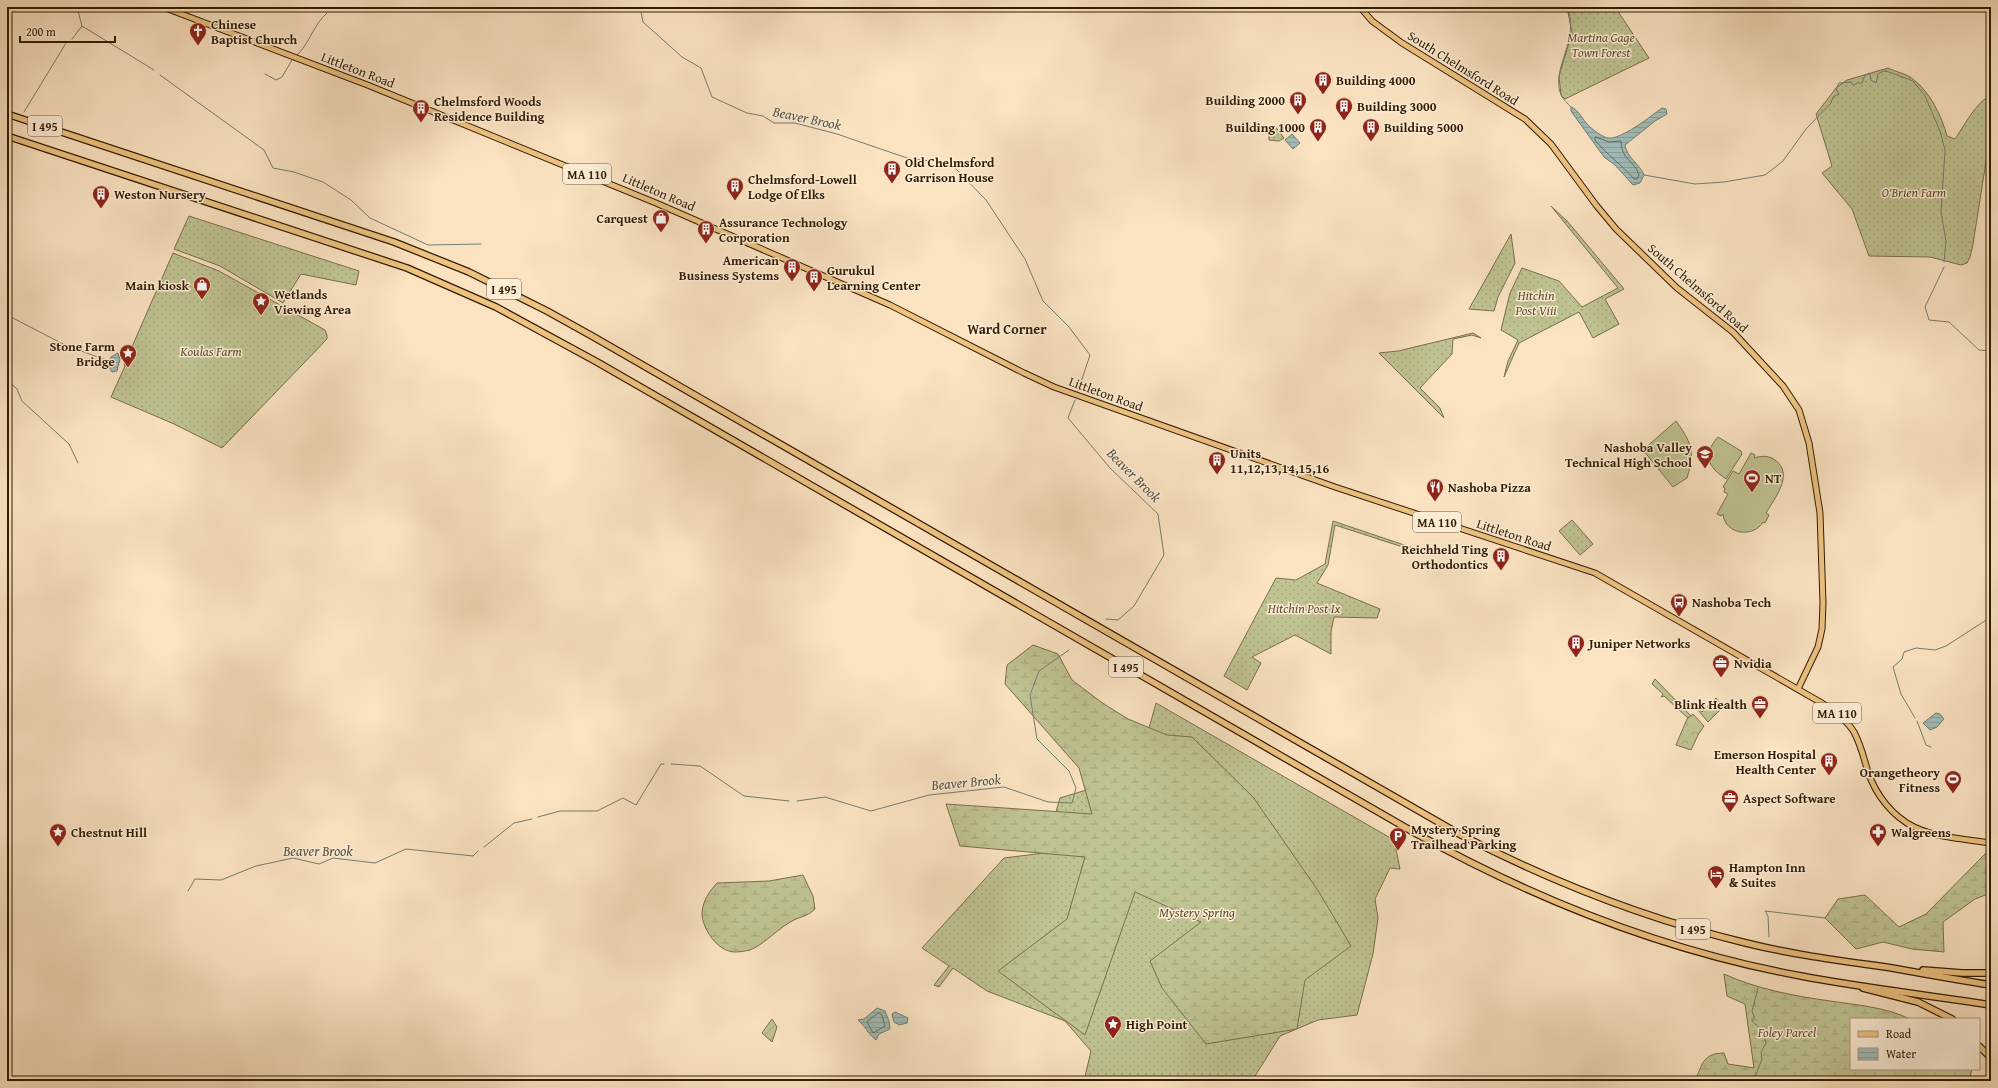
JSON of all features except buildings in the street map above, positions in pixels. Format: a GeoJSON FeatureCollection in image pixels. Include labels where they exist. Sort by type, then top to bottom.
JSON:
{"type":"FeatureCollection","features":[{"type":"Feature","properties":{"kind":"highway","name":"I 495"},"geometry":{"type":"LineString","coordinates":[[7,114],[388,240],[469,272],[500,287],[599,340],[1416,809],[1513,862],[1614,904],[1659,919],[1754,945],[1991,985]]}},
{"type":"Feature","properties":{"kind":"highway","name":"I 495"},"geometry":{"type":"LineString","coordinates":[[7,136],[373,256],[441,282],[496,307],[591,358],[1415,833],[1466,861],[1513,884],[1568,908],[1634,932],[1736,962],[1802,976],[1991,1005]]}},
{"type":"Feature","properties":{"kind":"highway"},"geometry":{"type":"LineString","coordinates":[[1903,970],[1991,973]]}},
{"type":"Feature","properties":{"kind":"highway"},"geometry":{"type":"LineString","coordinates":[[1834,981],[1909,999],[1932,1008],[1950,1018]]}},
{"type":"Feature","properties":{"kind":"highway"},"geometry":{"type":"LineString","coordinates":[[1980,1047],[1991,1058]]}},
{"type":"Feature","properties":{"kind":"main road","name":"Littleton Road"},"geometry":{"type":"LineString","coordinates":[[163,7],[403,99],[656,203],[890,305],[1024,374],[1064,391],[1335,487],[1595,573],[1832,709],[1850,727],[1860,746],[1875,789],[1897,816],[1912,826],[1926,832],[1991,843]]}},
{"type":"Feature","properties":{"kind":"main road","name":"South Chelmsford Road"},"geometry":{"type":"LineString","coordinates":[[1360,7],[1372,21],[1402,43],[1525,120],[1538,130],[1551,144],[1616,229],[1677,288],[1725,325],[1789,393],[1802,420],[1815,477],[1820,513],[1823,603],[1822,629],[1818,647],[1798,689]]}},
{"type":"Feature","properties":{"kind":"green space","name":"Martina Gage Town Forest"},"geometry":{"type":"Polygon","coordinates":[[[1567,7],[1615,7],[1649,58],[1565,99],[1561,95],[1559,76],[1572,33],[1567,7]]]}},
{"type":"Feature","properties":{"kind":"green space","name":"O'Brien Farm"},"geometry":{"type":"Polygon","coordinates":[[[1888,68],[1909,76],[1920,85],[1935,105],[1947,136],[1955,139],[1976,108],[1991,96],[1991,130],[1973,244],[1967,263],[1961,265],[1930,257],[1869,256],[1852,209],[1822,173],[1832,166],[1816,114],[1837,87],[1847,80],[1888,68]]]}},
{"type":"Feature","properties":{"kind":"green space"},"geometry":{"type":"Polygon","coordinates":[[[1274,125],[1284,138],[1279,141],[1269,140],[1269,129],[1274,125]]]}},
{"type":"Feature","properties":{"kind":"green space","name":"Hitchin Post Viii"},"geometry":{"type":"Polygon","coordinates":[[[1551,206],[1568,222],[1624,289],[1605,299],[1619,324],[1593,338],[1579,312],[1519,343],[1504,377],[1508,361],[1518,340],[1501,330],[1510,293],[1522,268],[1559,281],[1582,307],[1618,288],[1551,206]]]}},
{"type":"Feature","properties":{"kind":"green space"},"geometry":{"type":"Polygon","coordinates":[[[189,216],[359,271],[356,285],[301,274],[283,303],[220,266],[174,249],[189,216]]]}},
{"type":"Feature","properties":{"kind":"green space","name":"Hitchin Post Viii"},"geometry":{"type":"Polygon","coordinates":[[[1511,234],[1515,263],[1498,297],[1494,311],[1469,309],[1511,234]]]}},
{"type":"Feature","properties":{"kind":"green space","name":"Koulas Farm"},"geometry":{"type":"Polygon","coordinates":[[[173,253],[219,271],[325,330],[327,335],[327,339],[222,448],[174,424],[111,397],[173,253]]]}},
{"type":"Feature","properties":{"kind":"green space"},"geometry":{"type":"Polygon","coordinates":[[[1473,333],[1481,338],[1472,335],[1453,339],[1452,354],[1420,388],[1440,408],[1444,418],[1379,353],[1398,351],[1473,333]]]}},
{"type":"Feature","properties":{"kind":"green space"},"geometry":{"type":"Polygon","coordinates":[[[1676,421],[1689,442],[1691,461],[1687,478],[1673,487],[1643,450],[1676,421]]]}},
{"type":"Feature","properties":{"kind":"green space"},"geometry":{"type":"Polygon","coordinates":[[[1718,437],[1741,451],[1742,454],[1726,479],[1715,470],[1709,460],[1710,449],[1718,437]]]}},
{"type":"Feature","properties":{"kind":"green space","name":"NT"},"geometry":{"type":"Polygon","coordinates":[[[1751,453],[1755,455],[1754,458],[1764,456],[1775,460],[1781,466],[1783,479],[1778,494],[1766,513],[1769,515],[1765,523],[1763,522],[1759,527],[1753,530],[1740,532],[1729,526],[1725,521],[1723,514],[1721,516],[1717,514],[1728,494],[1724,492],[1725,488],[1723,487],[1733,471],[1739,474],[1751,453]]]}},
{"type":"Feature","properties":{"kind":"green space"},"geometry":{"type":"Polygon","coordinates":[[[1572,520],[1593,544],[1580,555],[1559,531],[1572,520]]]}},
{"type":"Feature","properties":{"kind":"green space","name":"Hitchin Post Ix"},"geometry":{"type":"Polygon","coordinates":[[[1333,521],[1416,549],[1412,554],[1412,550],[1335,525],[1328,565],[1317,583],[1380,609],[1377,618],[1334,617],[1331,632],[1331,654],[1295,635],[1252,657],[1261,663],[1247,690],[1224,676],[1276,578],[1296,580],[1325,564],[1333,521]]]}},
{"type":"Feature","properties":{"kind":"green space"},"geometry":{"type":"Polygon","coordinates":[[[1033,645],[1058,654],[1072,680],[1101,702],[1128,719],[1167,735],[1192,737],[1253,797],[1319,892],[1351,946],[1305,980],[1297,1029],[1206,1044],[1162,988],[1150,961],[1201,922],[1135,892],[1085,1035],[998,971],[1067,919],[1085,857],[960,846],[946,804],[1092,814],[1079,768],[1005,684],[1007,665],[1033,645]]]}},
{"type":"Feature","properties":{"kind":"green space"},"geometry":{"type":"Polygon","coordinates":[[[1655,679],[1691,716],[1688,718],[1664,696],[1661,697],[1663,694],[1652,684],[1655,679]]]}},
{"type":"Feature","properties":{"kind":"green space"},"geometry":{"type":"Polygon","coordinates":[[[1716,698],[1723,707],[1708,722],[1698,710],[1700,709],[1702,712],[1716,698]]]}},
{"type":"Feature","properties":{"kind":"green space","name":"Mystery Spring"},"geometry":{"type":"Polygon","coordinates":[[[1156,703],[1394,840],[1400,869],[1390,868],[1375,899],[1378,918],[1373,954],[1357,1015],[1318,1020],[1280,1036],[1252,1081],[1084,1081],[1091,1051],[1065,1021],[987,991],[953,968],[939,987],[934,985],[949,966],[922,948],[1004,858],[1060,851],[1053,822],[1060,798],[1136,775],[1156,703]]]}},
{"type":"Feature","properties":{"kind":"green space"},"geometry":{"type":"Polygon","coordinates":[[[1693,714],[1704,726],[1691,750],[1676,745],[1687,719],[1693,714]]]}},
{"type":"Feature","properties":{"kind":"green space"},"geometry":{"type":"Polygon","coordinates":[[[1987,852],[1991,852],[1991,895],[1988,894],[1975,899],[1943,922],[1944,952],[1912,949],[1883,942],[1856,949],[1825,918],[1838,899],[1865,895],[1899,927],[1926,914],[1987,852]]]}},
{"type":"Feature","properties":{"kind":"green space"},"geometry":{"type":"Polygon","coordinates":[[[803,875],[813,896],[815,909],[808,914],[790,922],[755,948],[735,952],[729,951],[717,944],[708,932],[702,913],[707,896],[717,883],[769,881],[803,875]]]}},
{"type":"Feature","properties":{"kind":"green space","name":"Foley Parcel"},"geometry":{"type":"Polygon","coordinates":[[[1724,974],[1749,984],[1776,991],[1803,997],[1871,1007],[1900,1015],[1908,1018],[1850,1018],[1850,1070],[1972,1070],[1969,1081],[1695,1081],[1704,1061],[1712,1055],[1724,1053],[1728,1064],[1754,1068],[1745,1004],[1727,996],[1724,974]]]}},
{"type":"Feature","properties":{"kind":"green space"},"geometry":{"type":"Polygon","coordinates":[[[772,1019],[777,1027],[772,1042],[762,1033],[772,1019]]]}},
{"type":"Feature","properties":{"kind":"water"},"geometry":{"type":"Polygon","coordinates":[[[1571,107],[1576,110],[1592,129],[1600,135],[1608,138],[1614,138],[1636,127],[1662,108],[1666,109],[1667,114],[1655,121],[1625,145],[1628,154],[1644,175],[1640,183],[1633,185],[1615,165],[1604,157],[1571,111],[1571,107]]]}},
{"type":"Feature","properties":{"kind":"water"},"geometry":{"type":"Polygon","coordinates":[[[1292,134],[1300,143],[1293,149],[1285,140],[1292,134]]]}},
{"type":"Feature","properties":{"kind":"water"},"geometry":{"type":"Polygon","coordinates":[[[118,353],[120,359],[117,371],[112,372],[107,364],[111,357],[118,353]]]}},
{"type":"Feature","properties":{"kind":"water"},"geometry":{"type":"Polygon","coordinates":[[[1936,713],[1940,714],[1944,719],[1937,727],[1930,730],[1923,723],[1936,713]]]}},
{"type":"Feature","properties":{"kind":"water"},"geometry":{"type":"Polygon","coordinates":[[[877,1008],[885,1011],[890,1029],[879,1034],[876,1040],[858,1020],[864,1019],[877,1008]]]}},
{"type":"Feature","properties":{"kind":"water"},"geometry":{"type":"Polygon","coordinates":[[[895,1012],[908,1018],[907,1023],[899,1025],[894,1022],[892,1014],[895,1012]]]}},
{"type":"Feature","properties":{"kind":"waterway"},"geometry":{"type":"LineString","coordinates":[[72,39],[82,26],[77,7]]}},
{"type":"Feature","properties":{"kind":"waterway","name":"Beaver Brook"},"geometry":{"type":"LineString","coordinates":[[640,7],[643,22],[682,57],[701,68],[712,97],[747,113],[763,116],[774,123],[795,123],[837,134],[907,158],[947,163]]}},
{"type":"Feature","properties":{"kind":"waterway"},"geometry":{"type":"LineString","coordinates":[[1567,7],[1570,19],[1570,30],[1559,74],[1559,85],[1561,95],[1571,107]]}},
{"type":"Feature","properties":{"kind":"waterway"},"geometry":{"type":"LineString","coordinates":[[297,55],[305,45],[318,23],[327,13]]}},
{"type":"Feature","properties":{"kind":"waterway"},"geometry":{"type":"LineString","coordinates":[[82,26],[154,70]]}},
{"type":"Feature","properties":{"kind":"waterway"},"geometry":{"type":"LineString","coordinates":[[24,112],[66,43]]}},
{"type":"Feature","properties":{"kind":"waterway"},"geometry":{"type":"LineString","coordinates":[[265,74],[276,80],[282,77],[292,60]]}},
{"type":"Feature","properties":{"kind":"waterway"},"geometry":{"type":"LineString","coordinates":[[1644,175],[1695,184],[1724,182],[1765,175],[1783,161],[1806,129],[1831,103],[1833,97],[1839,94],[1836,89],[1839,83],[1851,82],[1853,85],[1862,83],[1865,75],[1870,74],[1871,80],[1876,83],[1878,74],[1883,71],[1889,72],[1913,81],[1925,96],[1940,131],[1945,150],[1941,212],[1946,241],[1944,262]]}},
{"type":"Feature","properties":{"kind":"waterway"},"geometry":{"type":"LineString","coordinates":[[160,75],[264,150],[273,168],[294,172],[323,182],[351,200],[370,218],[428,245],[481,244]]}},
{"type":"Feature","properties":{"kind":"waterway","name":"Beaver Brook"},"geometry":{"type":"LineString","coordinates":[[952,165],[986,200],[1025,259],[1043,301],[1069,327],[1090,355],[1078,391]]}},
{"type":"Feature","properties":{"kind":"waterway"},"geometry":{"type":"LineString","coordinates":[[1944,267],[1925,307],[1929,320],[1949,322],[1979,350],[1991,351]]}},
{"type":"Feature","properties":{"kind":"waterway"},"geometry":{"type":"LineString","coordinates":[[7,315],[67,346],[109,361]]}},
{"type":"Feature","properties":{"kind":"waterway"},"geometry":{"type":"LineString","coordinates":[[7,380],[17,389],[22,401],[69,444],[78,463]]}},
{"type":"Feature","properties":{"kind":"waterway","name":"Beaver Brook"},"geometry":{"type":"LineString","coordinates":[[1075,400],[1068,418],[1110,468],[1158,514],[1164,555],[1134,606],[1118,620],[1106,619]]}},
{"type":"Feature","properties":{"kind":"waterway"},"geometry":{"type":"LineString","coordinates":[[1915,718],[1901,694],[1893,667],[1902,659],[1904,652],[1916,648],[1935,650],[1946,646],[1991,617]]}},
{"type":"Feature","properties":{"kind":"waterway","name":"Beaver Brook"},"geometry":{"type":"LineString","coordinates":[[797,801],[825,797],[871,811],[929,795],[1004,787],[1048,802],[1072,803],[1076,788],[1069,771],[1037,739],[1030,695],[1039,671],[1069,650]]}},
{"type":"Feature","properties":{"kind":"waterway"},"geometry":{"type":"LineString","coordinates":[[1917,721],[1926,745],[1931,747]]}},
{"type":"Feature","properties":{"kind":"waterway","name":"Beaver Brook"},"geometry":{"type":"LineString","coordinates":[[538,817],[560,811],[597,811],[623,798],[636,805],[661,764],[664,764]]}},
{"type":"Feature","properties":{"kind":"waterway","name":"Beaver Brook"},"geometry":{"type":"LineString","coordinates":[[671,764],[700,766],[744,796],[789,801]]}},
{"type":"Feature","properties":{"kind":"waterway","name":"Beaver Brook"},"geometry":{"type":"LineString","coordinates":[[484,847],[514,823],[532,819]]}},
{"type":"Feature","properties":{"kind":"waterway","name":"Beaver Brook"},"geometry":{"type":"LineString","coordinates":[[188,891],[195,879],[221,880],[256,866],[293,858],[319,864],[333,858],[375,863],[406,849],[473,856],[478,851]]}},
{"type":"Feature","properties":{"kind":"waterway"},"geometry":{"type":"LineString","coordinates":[[1769,937],[1768,916],[1765,911],[1825,918]]}},
{"type":"Feature","properties":{"kind":"waterway"},"geometry":{"type":"LineString","coordinates":[[1743,1079],[1755,1077],[1762,1059],[1761,1052],[1766,1043],[1762,1030],[1752,1021],[1754,1017],[1752,1011],[1758,988]]}},
{"type":"Feature","properties":{"kind":"place","name":"Chinese Baptist Church"},"geometry":{"type":"Point","coordinates":[198,46]}},
{"type":"Feature","properties":{"kind":"place","name":"Building 4000"},"geometry":{"type":"Point","coordinates":[1323,95]}},
{"type":"Feature","properties":{"kind":"place","name":"Building 2000"},"geometry":{"type":"Point","coordinates":[1298,115]}},
{"type":"Feature","properties":{"kind":"place","name":"Building 3000"},"geometry":{"type":"Point","coordinates":[1344,121]}},
{"type":"Feature","properties":{"kind":"place","name":"Chelmsford Woods Residence Building"},"geometry":{"type":"Point","coordinates":[421,123]}},
{"type":"Feature","properties":{"kind":"place","name":"Building 1000"},"geometry":{"type":"Point","coordinates":[1318,142]}},
{"type":"Feature","properties":{"kind":"place","name":"Building 5000"},"geometry":{"type":"Point","coordinates":[1371,142]}},
{"type":"Feature","properties":{"kind":"place","name":"Old Chelmsford Garrison House"},"geometry":{"type":"Point","coordinates":[892,184]}},
{"type":"Feature","properties":{"kind":"place","name":"Chelmsford-Lowell Lodge Of Elks"},"geometry":{"type":"Point","coordinates":[735,201]}},
{"type":"Feature","properties":{"kind":"place","name":"Weston Nursery"},"geometry":{"type":"Point","coordinates":[101,209]}},
{"type":"Feature","properties":{"kind":"place","name":"Carquest"},"geometry":{"type":"Point","coordinates":[661,233]}},
{"type":"Feature","properties":{"kind":"place","name":"Assurance Technology Corporation"},"geometry":{"type":"Point","coordinates":[706,244]}},
{"type":"Feature","properties":{"kind":"place","name":"American Business Systems"},"geometry":{"type":"Point","coordinates":[792,282]}},
{"type":"Feature","properties":{"kind":"place","name":"Gurukul Learning Center"},"geometry":{"type":"Point","coordinates":[814,292]}},
{"type":"Feature","properties":{"kind":"place","name":"Main kiosk"},"geometry":{"type":"Point","coordinates":[202,300]}},
{"type":"Feature","properties":{"kind":"place","name":"Wetlands Viewing Area"},"geometry":{"type":"Point","coordinates":[261,316]}},
{"type":"Feature","properties":{"kind":"place","name":"Stone Farm Bridge"},"geometry":{"type":"Point","coordinates":[128,368]}},
{"type":"Feature","properties":{"kind":"place","name":"Nashoba Valley Technical High School"},"geometry":{"type":"Point","coordinates":[1705,469]}},
{"type":"Feature","properties":{"kind":"place","name":"Units 11,12,13,14,15,16"},"geometry":{"type":"Point","coordinates":[1217,475]}},
{"type":"Feature","properties":{"kind":"place","name":"NT"},"geometry":{"type":"Point","coordinates":[1752,493]}},
{"type":"Feature","properties":{"kind":"place","name":"Nashoba Pizza"},"geometry":{"type":"Point","coordinates":[1435,502]}},
{"type":"Feature","properties":{"kind":"place","name":"Reichheld Ting Orthodontics"},"geometry":{"type":"Point","coordinates":[1501,571]}},
{"type":"Feature","properties":{"kind":"place","name":"Nashoba Tech"},"geometry":{"type":"Point","coordinates":[1679,617]}},
{"type":"Feature","properties":{"kind":"place","name":"Juniper Networks"},"geometry":{"type":"Point","coordinates":[1576,658]}},
{"type":"Feature","properties":{"kind":"place","name":"Nvidia"},"geometry":{"type":"Point","coordinates":[1721,678]}},
{"type":"Feature","properties":{"kind":"place","name":"Blink Health"},"geometry":{"type":"Point","coordinates":[1760,719]}},
{"type":"Feature","properties":{"kind":"place","name":"Emerson Hospital Health Center"},"geometry":{"type":"Point","coordinates":[1829,776]}},
{"type":"Feature","properties":{"kind":"place","name":"Orangetheory Fitness"},"geometry":{"type":"Point","coordinates":[1953,794]}},
{"type":"Feature","properties":{"kind":"place","name":"Aspect Software"},"geometry":{"type":"Point","coordinates":[1730,813]}},
{"type":"Feature","properties":{"kind":"place","name":"Chestnut Hill"},"geometry":{"type":"Point","coordinates":[58,847]}},
{"type":"Feature","properties":{"kind":"place","name":"Walgreens"},"geometry":{"type":"Point","coordinates":[1878,847]}},
{"type":"Feature","properties":{"kind":"place","name":"Mystery Spring Trailhead Parking"},"geometry":{"type":"Point","coordinates":[1398,851]}},
{"type":"Feature","properties":{"kind":"place","name":"Hampton Inn & Suites"},"geometry":{"type":"Point","coordinates":[1716,889]}},
{"type":"Feature","properties":{"kind":"place","name":"High Point"},"geometry":{"type":"Point","coordinates":[1113,1039]}},
{"type":"Feature","properties":{"kind":"district","name":"Ward Corner"},"geometry":{"type":"Point","coordinates":[1007,329]}}]}
